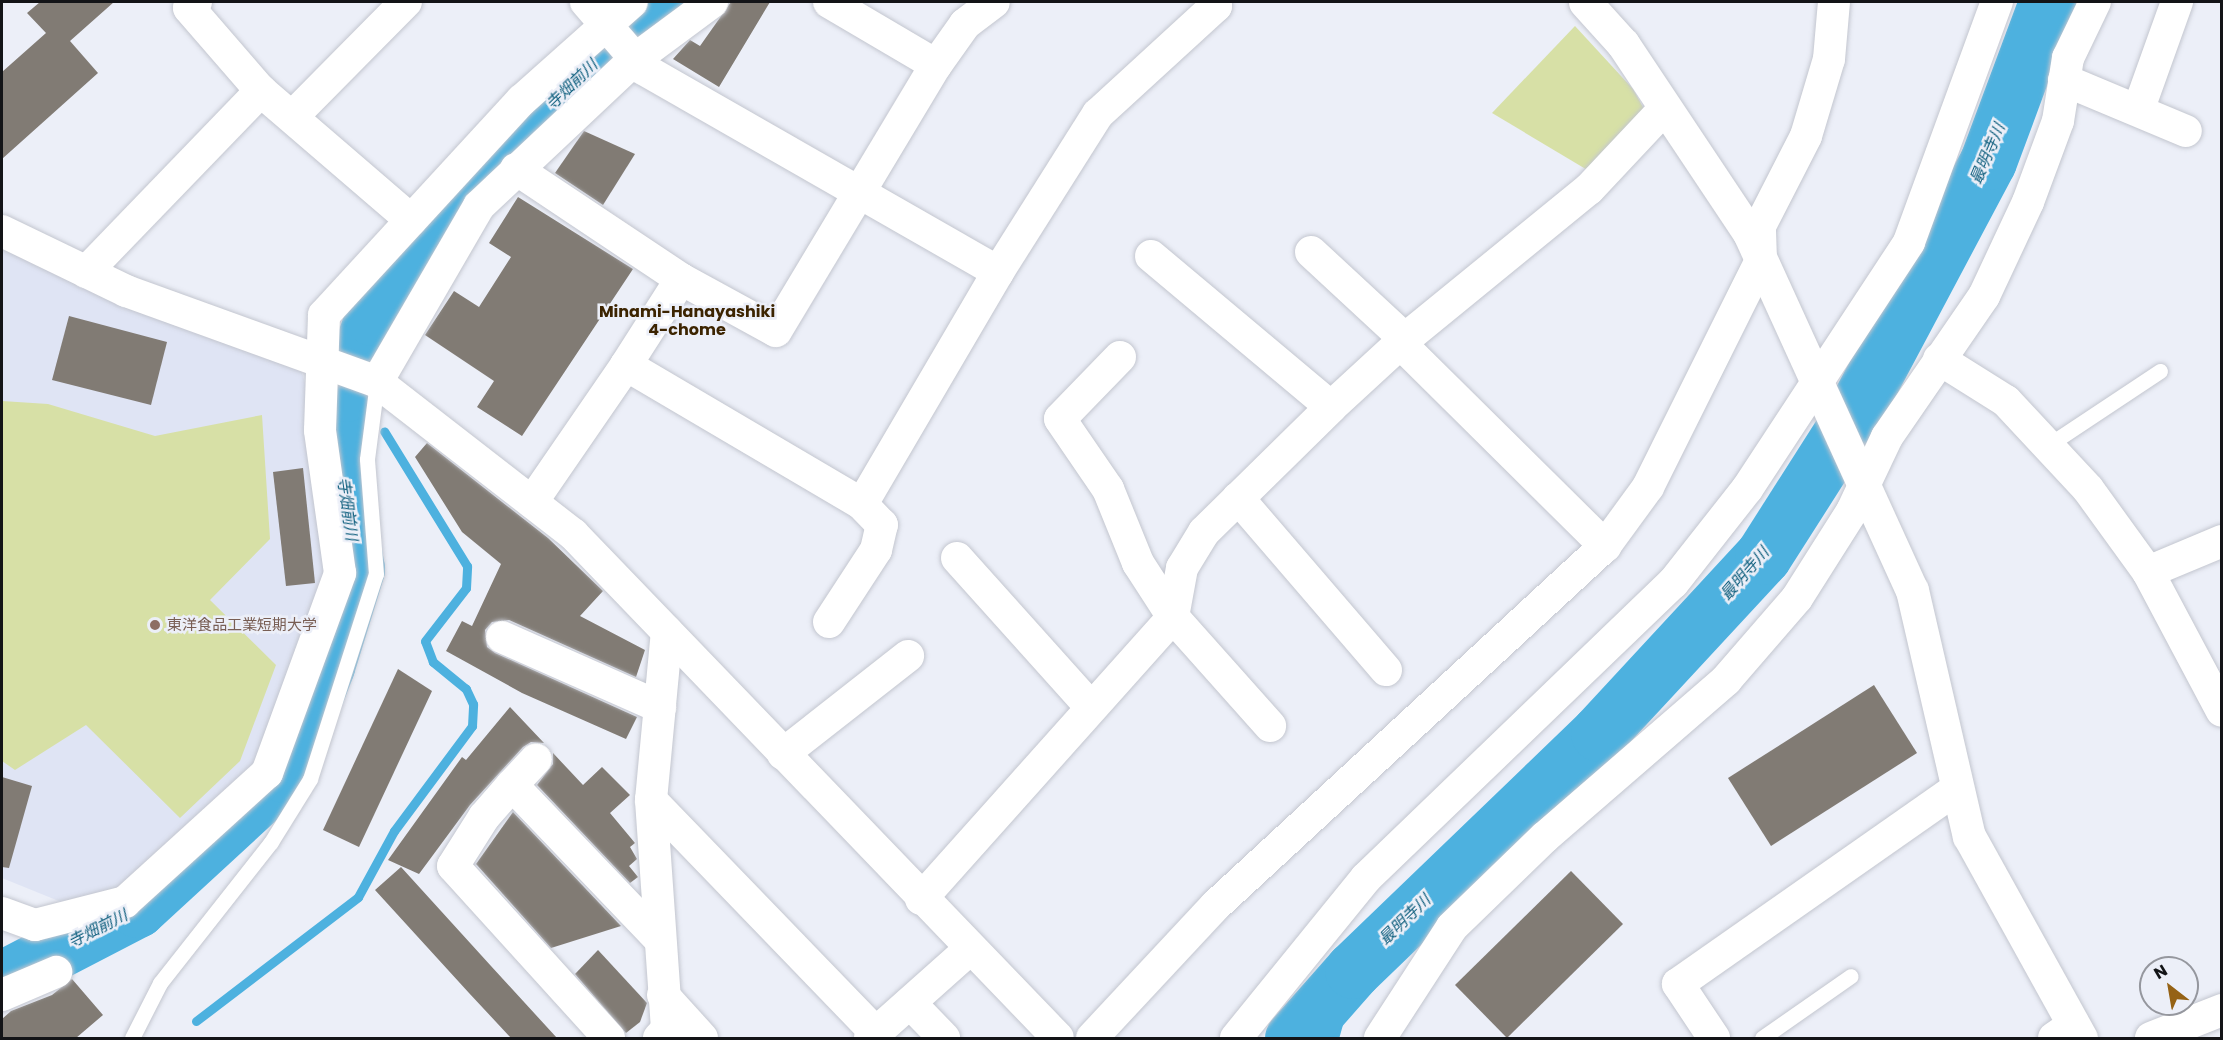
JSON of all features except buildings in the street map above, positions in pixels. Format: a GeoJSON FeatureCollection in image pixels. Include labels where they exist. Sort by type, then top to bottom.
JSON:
{"type":"FeatureCollection","features":[{"type":"Feature","properties":{"kind":"street"},"geometry":{"type":"LineString","coordinates":[[196,2],[189,8],[261,91],[411,220]]}},
{"type":"Feature","properties":{"kind":"street"},"geometry":{"type":"LineString","coordinates":[[292,117],[406,2]]}},
{"type":"Feature","properties":{"kind":"street"},"geometry":{"type":"LineString","coordinates":[[351,373],[324,315],[599,16],[632,2]]}},
{"type":"Feature","properties":{"kind":"street"},"geometry":{"type":"LineString","coordinates":[[2,913],[35,925],[125,902],[267,773],[340,573],[320,430],[351,373],[479,206],[635,58],[712,2]]}},
{"type":"Feature","properties":{"kind":"street"},"geometry":{"type":"LineString","coordinates":[[829,2],[936,65]]}},
{"type":"Feature","properties":{"kind":"street"},"geometry":{"type":"LineString","coordinates":[[516,169],[681,279],[776,331],[936,65],[965,24],[994,2]]}},
{"type":"Feature","properties":{"kind":"street"},"geometry":{"type":"LineString","coordinates":[[862,504],[998,273],[1098,114],[1216,6],[1212,2]]}},
{"type":"Feature","properties":{"kind":"street"},"geometry":{"type":"LineString","coordinates":[[1585,2],[1623,44],[1749,233],[1863,477],[1912,590],[1955,790],[1991,883],[2069,1034]]}},
{"type":"Feature","properties":{"kind":"street"},"geometry":{"type":"LineString","coordinates":[[1092,1038],[1215,906],[1605,546],[1648,486],[1761,260],[1760,226],[1806,136],[1829,59],[1834,2]]}},
{"type":"Feature","properties":{"kind":"street"},"geometry":{"type":"LineString","coordinates":[[1236,1038],[1366,879],[1673,583],[1822,390],[1909,242],[1997,2]]}},
{"type":"Feature","properties":{"kind":"street"},"geometry":{"type":"LineString","coordinates":[[1380,1038],[1452,927],[1545,837],[1726,680],[1797,598],[1887,437],[1984,296],[2028,202],[2058,121],[2068,58],[2094,2]]}},
{"type":"Feature","properties":{"kind":"street"},"geometry":{"type":"LineString","coordinates":[[2139,108],[2177,2]]}},
{"type":"Feature","properties":{"kind":"street"},"geometry":{"type":"LineString","coordinates":[[599,16],[644,69],[998,273]]}},
{"type":"Feature","properties":{"kind":"street"},"geometry":{"type":"LineString","coordinates":[[2064,80],[2139,108],[2186,131]]}},
{"type":"Feature","properties":{"kind":"street"},"geometry":{"type":"LineString","coordinates":[[86,272],[261,91]]}},
{"type":"Feature","properties":{"kind":"street"},"geometry":{"type":"LineString","coordinates":[[921,898],[1090,706],[1173,617],[1182,568],[1204,532],[1331,407],[1403,341],[1589,189],[1665,108]]}},
{"type":"Feature","properties":{"kind":"street"},"geometry":{"type":"LineString","coordinates":[[2,231],[126,291],[351,373],[532,502],[573,534],[1058,1038]]}},
{"type":"Feature","properties":{"kind":"street"},"geometry":{"type":"LineString","coordinates":[[1311,252],[1403,341],[1605,546]]}},
{"type":"Feature","properties":{"kind":"street"},"geometry":{"type":"LineString","coordinates":[[1151,256],[1166,286],[1331,407]]}},
{"type":"Feature","properties":{"kind":"street"},"geometry":{"type":"LineString","coordinates":[[532,502],[626,365],[681,279]]}},
{"type":"Feature","properties":{"kind":"street"},"geometry":{"type":"LineString","coordinates":[[1120,357],[1060,420],[1108,489],[1138,563],[1173,617],[1270,726]]}},
{"type":"Feature","properties":{"kind":"street"},"geometry":{"type":"LineString","coordinates":[[1939,359],[2006,401],[2050,444],[2148,572],[2222,711]]}},
{"type":"Feature","properties":{"kind":"street"},"geometry":{"type":"LineString","coordinates":[[626,365],[862,504],[882,525],[876,550],[829,622]]}},
{"type":"Feature","properties":{"kind":"street"},"geometry":{"type":"LineString","coordinates":[[1238,498],[1386,670]]}},
{"type":"Feature","properties":{"kind":"street"},"geometry":{"type":"LineString","coordinates":[[2148,572],[2222,541]]}},
{"type":"Feature","properties":{"kind":"street"},"geometry":{"type":"LineString","coordinates":[[957,558],[1090,706]]}},
{"type":"Feature","properties":{"kind":"street"},"geometry":{"type":"LineString","coordinates":[[659,1038],[667,1029],[657,938],[651,800],[667,633]]}},
{"type":"Feature","properties":{"kind":"street"},"geometry":{"type":"LineString","coordinates":[[502,637],[660,707]]}},
{"type":"Feature","properties":{"kind":"street"},"geometry":{"type":"LineString","coordinates":[[783,754],[908,656]]}},
{"type":"Feature","properties":{"kind":"street"},"geometry":{"type":"LineString","coordinates":[[536,759],[484,817],[453,867],[609,1038]]}},
{"type":"Feature","properties":{"kind":"street"},"geometry":{"type":"LineString","coordinates":[[512,785],[657,938]]}},
{"type":"Feature","properties":{"kind":"street"},"geometry":{"type":"LineString","coordinates":[[1714,1038],[1678,984],[1955,790]]}},
{"type":"Feature","properties":{"kind":"street"},"geometry":{"type":"LineString","coordinates":[[651,800],[873,1035],[970,949]]}},
{"type":"Feature","properties":{"kind":"street"},"geometry":{"type":"LineString","coordinates":[[2,995],[56,972]]}},
{"type":"Feature","properties":{"kind":"street"},"geometry":{"type":"LineString","coordinates":[[663,995],[702,1038]]}},
{"type":"Feature","properties":{"kind":"street"},"geometry":{"type":"LineString","coordinates":[[910,1003],[945,1038]]}},
{"type":"Feature","properties":{"kind":"street"},"geometry":{"type":"LineString","coordinates":[[2151,1038],[2222,1010]]}},
{"type":"Feature","properties":{"kind":"lane"},"geometry":{"type":"LineString","coordinates":[[2050,444],[2160,371]]}},
{"type":"Feature","properties":{"kind":"lane"},"geometry":{"type":"LineString","coordinates":[[132,1038],[160,983],[271,842],[310,779],[376,574],[367,459],[351,373]]}},
{"type":"Feature","properties":{"kind":"lane"},"geometry":{"type":"LineString","coordinates":[[1762,1038],[1851,976]]}},
{"type":"Feature","properties":{"kind":"shaded area","name":"東洋食品工業短期大学"},"geometry":{"type":"Polygon","coordinates":[[[2,241],[298,360],[310,399],[326,573],[254,772],[126,895],[76,908],[2,878],[2,241]]]}},
{"type":"Feature","properties":{"kind":"green space"},"geometry":{"type":"Polygon","coordinates":[[[1575,26],[1633,89],[1644,109],[1589,171],[1492,113],[1575,26]]]}},
{"type":"Feature","properties":{"kind":"green space"},"geometry":{"type":"Polygon","coordinates":[[[2,401],[48,404],[155,436],[262,415],[270,539],[210,600],[276,665],[240,761],[180,818],[86,725],[15,770],[2,761],[2,401]]]}},
{"type":"Feature","properties":{"kind":"waterway","name":"寺畑前川"},"geometry":{"type":"LineString","coordinates":[[2,979],[137,909],[284,774],[326,666],[356,569],[341,480],[346,393],[373,317],[454,204],[582,72],[667,2]]}},
{"type":"Feature","properties":{"kind":"waterway","name":"最明寺川"},"geometry":{"type":"LineString","coordinates":[[1293,1038],[1353,970],[1599,733],[1763,556],[1854,413],[1988,161],[2047,2]]}},
{"type":"Feature","properties":{"kind":"waterway"},"geometry":{"type":"LineString","coordinates":[[196,1021],[358,897],[394,831],[472,726],[473,704],[466,689],[433,662],[425,641],[466,588],[467,566],[384,431]]}},
{"type":"Feature","properties":{"kind":"waterway"},"geometry":{"type":"LineString","coordinates":[[79,926],[105,928]]}},
{"type":"Feature","properties":{"kind":"waterway"},"geometry":{"type":"LineString","coordinates":[[1334,1038],[1353,970]]}},
{"type":"Feature","properties":{"kind":"place","name":"東洋食品工業短期大学"},"geometry":{"type":"Point","coordinates":[155,625]}},
{"type":"Feature","properties":{"kind":"district","name":"Minami-Hanayashiki 4-chome"},"geometry":{"type":"Point","coordinates":[687,321]}}]}
